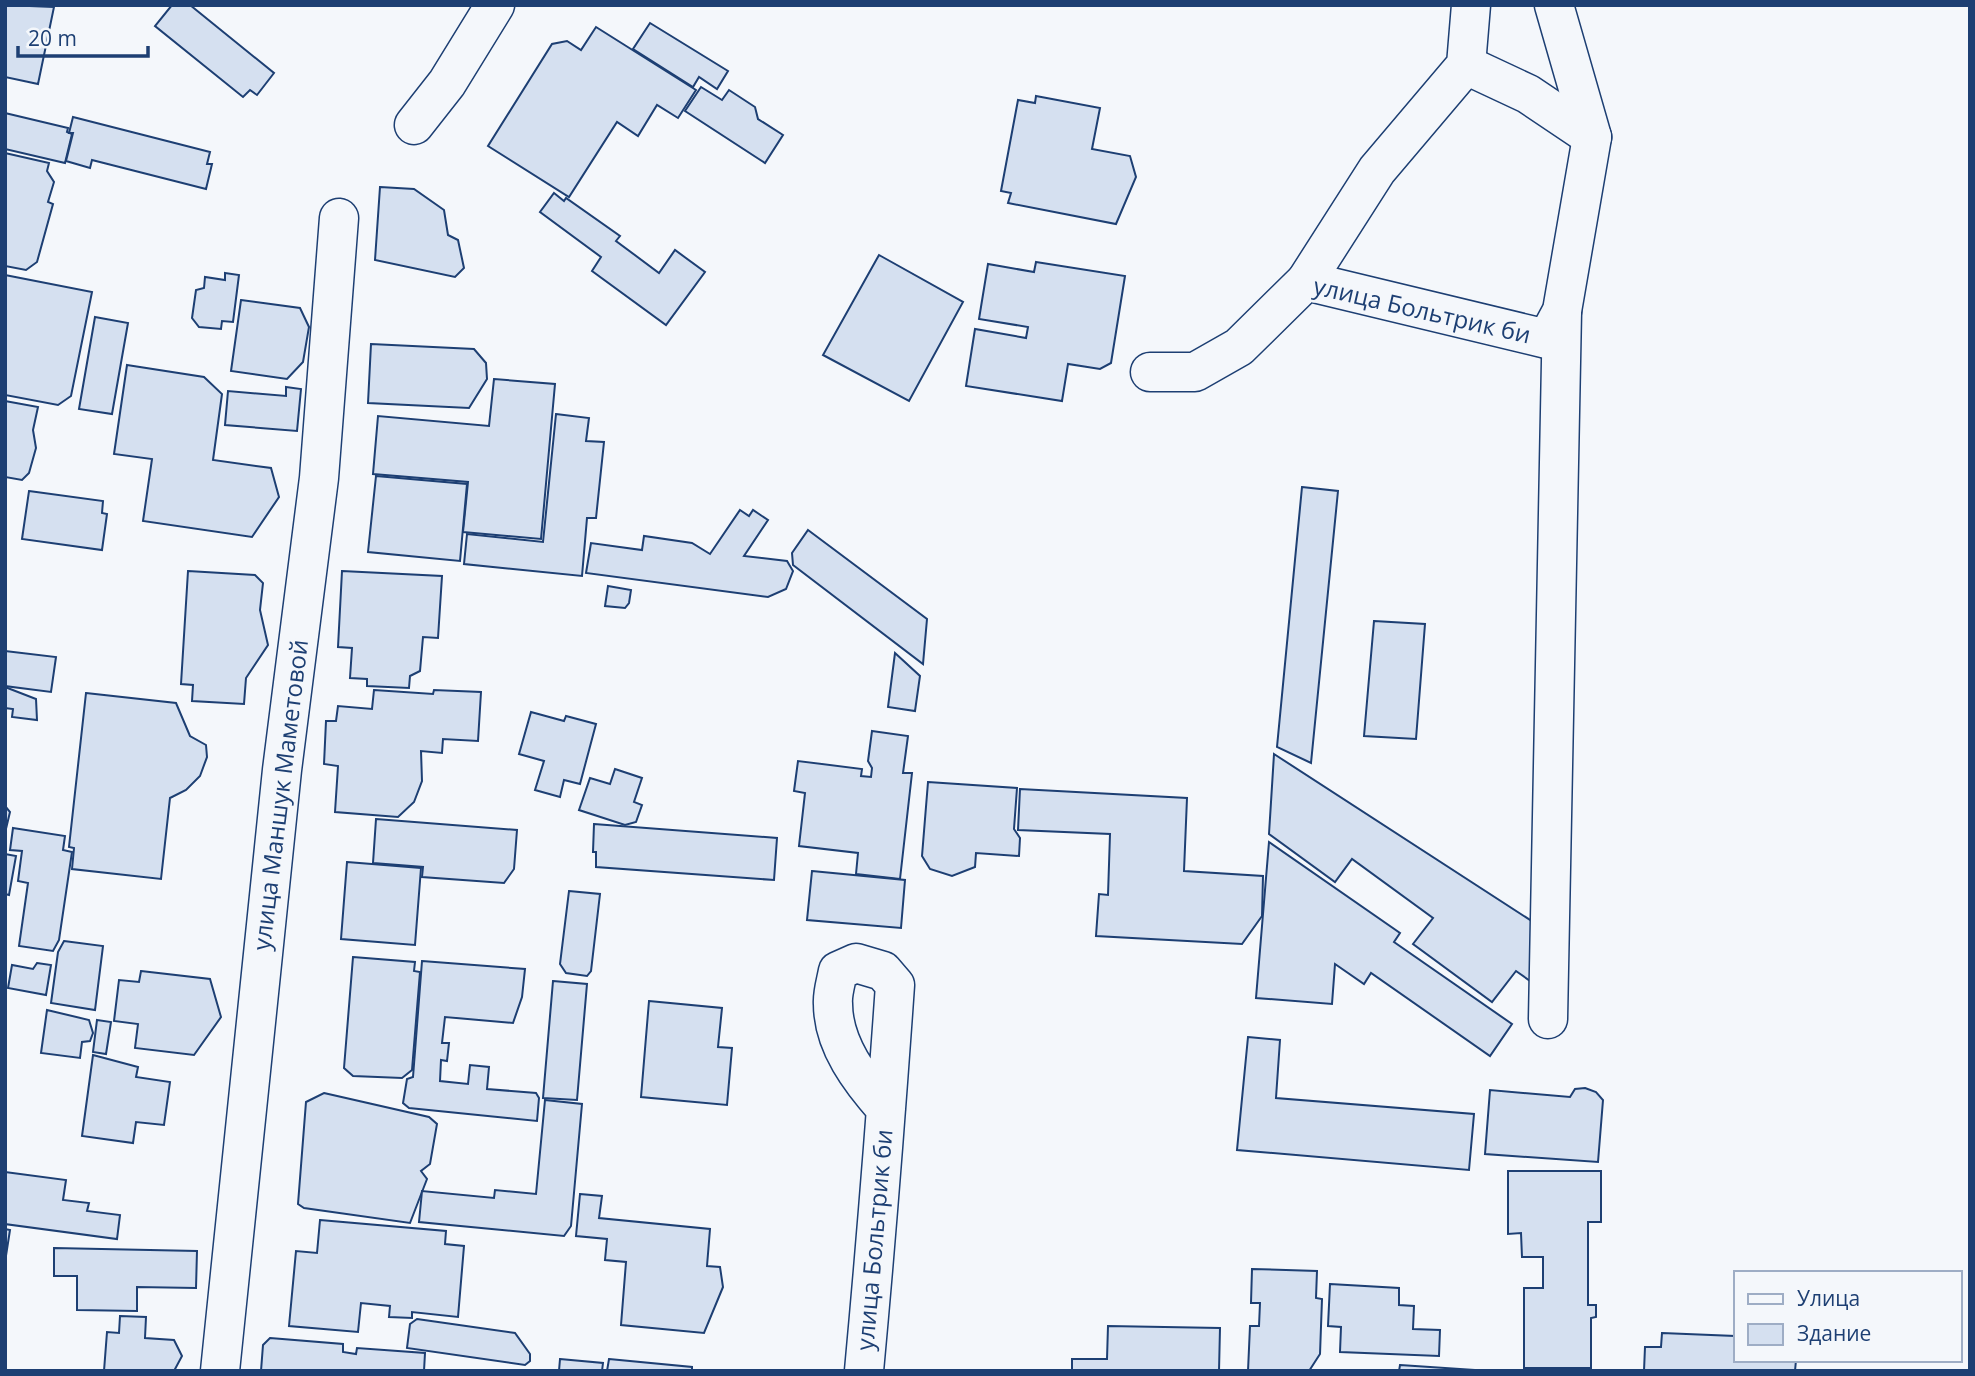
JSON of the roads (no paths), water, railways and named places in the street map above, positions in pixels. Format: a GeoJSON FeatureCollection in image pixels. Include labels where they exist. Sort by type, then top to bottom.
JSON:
{"type":"FeatureCollection","features":[{"type":"Feature","properties":{"kind":"street"},"geometry":{"type":"LineString","coordinates":[[414,125],[447,83],[495,5]]}},
{"type":"Feature","properties":{"kind":"street"},"geometry":{"type":"LineString","coordinates":[[1306,281],[1377,170],[1466,65],[1471,5]]}},
{"type":"Feature","properties":{"kind":"street","name":"улица Больтрик би"},"geometry":{"type":"LineString","coordinates":[[1150,372],[1195,372],[1239,347],[1306,281],[1547,340],[1562,312],[1592,137],[1554,5]]}},
{"type":"Feature","properties":{"kind":"street"},"geometry":{"type":"LineString","coordinates":[[1466,65],[1528,94],[1592,137]]}},
{"type":"Feature","properties":{"kind":"street","name":"улица Маншук Маметовой"},"geometry":{"type":"LineString","coordinates":[[220,1371],[280,784],[319,478],[339,218]]}},
{"type":"Feature","properties":{"kind":"street"},"geometry":{"type":"LineString","coordinates":[[1548,1019],[1562,312]]}},
{"type":"Feature","properties":{"kind":"street","name":"улица Больтрик би"},"geometry":{"type":"LineString","coordinates":[[864,1371],[886,1110]]}}]}
